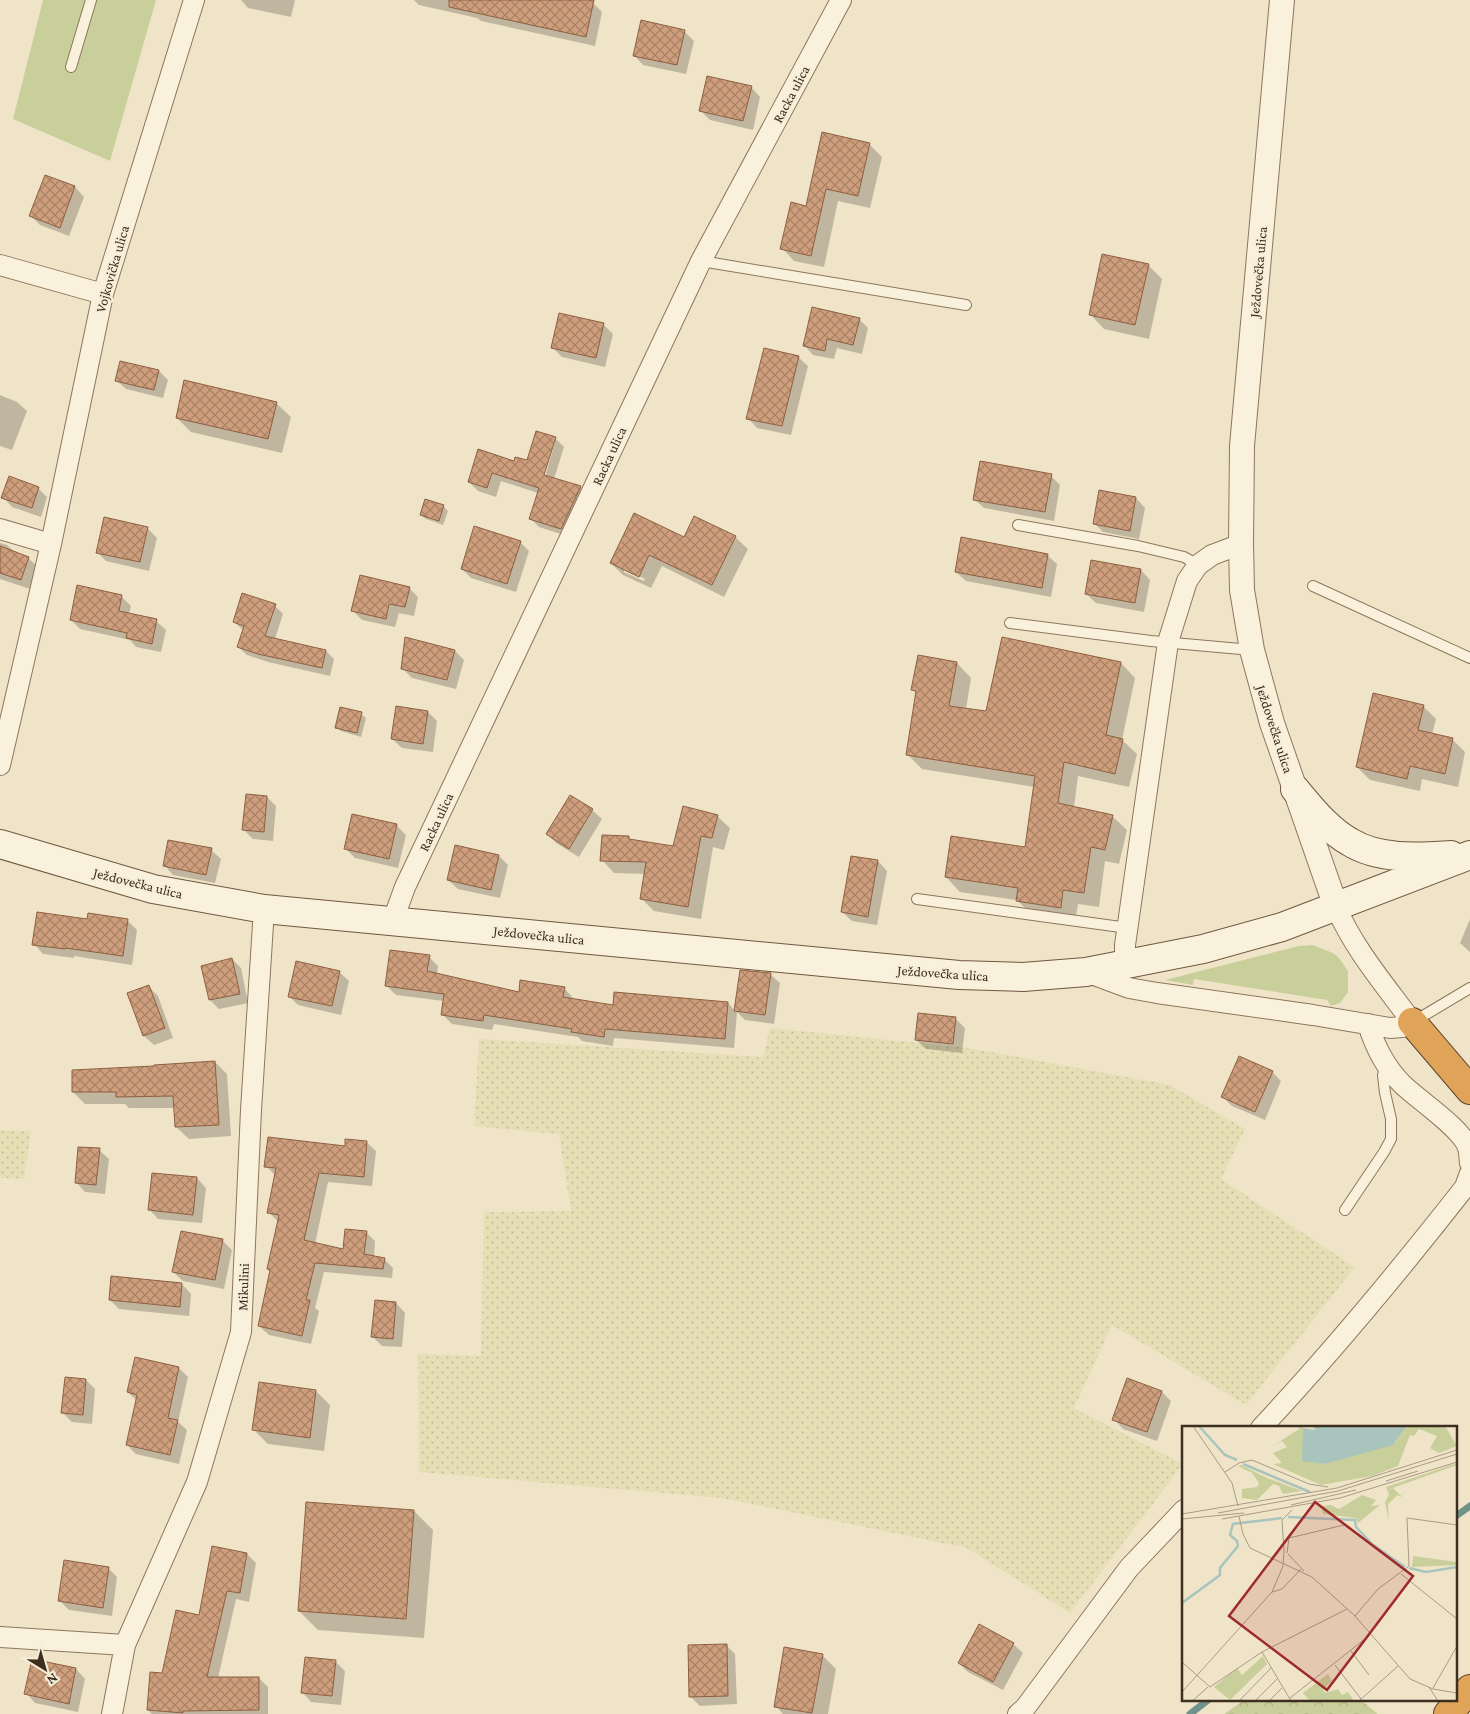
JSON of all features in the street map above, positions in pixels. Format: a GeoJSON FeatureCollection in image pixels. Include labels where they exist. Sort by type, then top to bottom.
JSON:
{"type":"FeatureCollection","features":[{"type":"Feature","properties":{"kind":"highway"},"geometry":{"type":"LineString","coordinates":[[1412,1022],[1470,1090]]}},
{"type":"Feature","properties":{"kind":"highway"},"geometry":{"type":"LineString","coordinates":[[1448,1714],[1470,1689]]}},
{"type":"Feature","properties":{"kind":"main road"},"geometry":{"type":"LineString","coordinates":[[1295,789],[1336,832],[1350,842],[1370,852],[1400,856],[1470,854]]}},
{"type":"Feature","properties":{"kind":"main road","name":"Ježdovečka ulica"},"geometry":{"type":"LineString","coordinates":[[0,844],[153,889],[264,909],[959,975],[1023,978],[1086,972],[1242,939],[1282,927],[1336,907],[1470,854]]}},
{"type":"Feature","properties":{"kind":"street","name":"Vojkovička ulica"},"geometry":{"type":"LineString","coordinates":[[0,765],[50,544],[103,294],[194,0]]}},
{"type":"Feature","properties":{"kind":"street","name":"Racka ulica"},"geometry":{"type":"LineString","coordinates":[[393,920],[405,887],[701,261],[841,0]]}},
{"type":"Feature","properties":{"kind":"street","name":"Ježdovečka ulica"},"geometry":{"type":"LineString","coordinates":[[1282,0],[1242,446],[1242,590],[1252,650],[1272,723],[1336,907]]}},
{"type":"Feature","properties":{"kind":"street"},"geometry":{"type":"LineString","coordinates":[[0,265],[103,294]]}},
{"type":"Feature","properties":{"kind":"street"},"geometry":{"type":"LineString","coordinates":[[0,529],[50,544]]}},
{"type":"Feature","properties":{"kind":"street"},"geometry":{"type":"LineString","coordinates":[[1125,965],[1125,945],[1168,642],[1187,581],[1198,565],[1212,555],[1241,544]]}},
{"type":"Feature","properties":{"kind":"street"},"geometry":{"type":"LineString","coordinates":[[1336,907],[1355,944],[1412,1022]]}},
{"type":"Feature","properties":{"kind":"street","name":"Mikulini"},"geometry":{"type":"LineString","coordinates":[[112,1714],[124,1644],[197,1482],[241,1332],[251,1110],[264,909]]}},
{"type":"Feature","properties":{"kind":"street","name":"Ježdovečka ulica"},"geometry":{"type":"LineString","coordinates":[[1086,972],[1129,988],[1157,993],[1390,1028],[1402,1027],[1412,1022]]}},
{"type":"Feature","properties":{"kind":"street"},"geometry":{"type":"LineString","coordinates":[[1368,1024],[1375,1045],[1386,1066],[1402,1084],[1457,1132],[1468,1147],[1470,1163]]}},
{"type":"Feature","properties":{"kind":"street"},"geometry":{"type":"LineString","coordinates":[[1263,1426],[1396,1275],[1466,1187],[1470,1173]]}},
{"type":"Feature","properties":{"kind":"street"},"geometry":{"type":"LineString","coordinates":[[1018,1714],[1025,1708],[1129,1568],[1182,1512]]}},
{"type":"Feature","properties":{"kind":"street"},"geometry":{"type":"LineString","coordinates":[[0,1637],[124,1644]]}},
{"type":"Feature","properties":{"kind":"lane"},"geometry":{"type":"LineString","coordinates":[[71,67],[91,0]]}},
{"type":"Feature","properties":{"kind":"lane"},"geometry":{"type":"LineString","coordinates":[[701,261],[966,305]]}},
{"type":"Feature","properties":{"kind":"lane"},"geometry":{"type":"LineString","coordinates":[[1018,525],[1148,548],[1184,557],[1198,565]]}},
{"type":"Feature","properties":{"kind":"lane"},"geometry":{"type":"LineString","coordinates":[[1313,586],[1470,658]]}},
{"type":"Feature","properties":{"kind":"lane"},"geometry":{"type":"LineString","coordinates":[[1010,623],[1252,650]]}},
{"type":"Feature","properties":{"kind":"lane"},"geometry":{"type":"LineString","coordinates":[[917,899],[1128,928]]}},
{"type":"Feature","properties":{"kind":"lane"},"geometry":{"type":"LineString","coordinates":[[1412,1022],[1470,988]]}},
{"type":"Feature","properties":{"kind":"lane"},"geometry":{"type":"LineString","coordinates":[[1345,1210],[1391,1139],[1390,1119],[1384,1093],[1383,1075],[1386,1066]]}},
{"type":"Feature","properties":{"kind":"shaded area"},"geometry":{"type":"Polygon","coordinates":[[[770,1028],[969,1048],[1170,1085],[1245,1129],[1221,1179],[1355,1267],[1246,1405],[1112,1325],[1074,1408],[1182,1463],[1182,1465],[1070,1613],[967,1548],[722,1498],[419,1472],[418,1354],[481,1356],[484,1212],[571,1211],[559,1134],[474,1126],[479,1039],[763,1057],[770,1028]]]}},
{"type":"Feature","properties":{"kind":"shaded area"},"geometry":{"type":"Polygon","coordinates":[[[0,1130],[31,1131],[24,1179],[0,1178],[0,1130]]]}},
{"type":"Feature","properties":{"kind":"green space"},"geometry":{"type":"Polygon","coordinates":[[[43,0],[156,0],[110,161],[13,119],[43,0]]]}},
{"type":"Feature","properties":{"kind":"green space"},"geometry":{"type":"Polygon","coordinates":[[[1313,945],[1333,953],[1348,971],[1348,992],[1340,1003],[1331,1006],[1327,1000],[1194,979],[1193,985],[1165,980],[1299,946],[1313,945]]]}},
{"type":"Feature","properties":{"kind":"green space"},"geometry":{"type":"Polygon","coordinates":[[[1241,1702],[1363,1702],[1378,1714],[1224,1714],[1241,1702]]]}},
{"type":"Feature","properties":{"kind":"building"},"geometry":{"type":"Polygon","coordinates":[[[449,0],[594,0],[586,37],[449,7],[449,0]]]}},
{"type":"Feature","properties":{"kind":"building"},"geometry":{"type":"Polygon","coordinates":[[[641,20],[685,30],[677,65],[633,56],[641,20]]]}},
{"type":"Feature","properties":{"kind":"building"},"geometry":{"type":"Polygon","coordinates":[[[707,76],[752,86],[743,121],[699,111],[707,76]]]}},
{"type":"Feature","properties":{"kind":"building"},"geometry":{"type":"Polygon","coordinates":[[[822,132],[870,143],[858,196],[826,189],[811,256],[780,249],[791,202],[806,206],[822,132]]]}},
{"type":"Feature","properties":{"kind":"building"},"geometry":{"type":"Polygon","coordinates":[[[45,175],[75,186],[60,228],[29,216],[45,175]]]}},
{"type":"Feature","properties":{"kind":"building"},"geometry":{"type":"Polygon","coordinates":[[[1102,254],[1149,264],[1135,325],[1089,315],[1102,254]]]}},
{"type":"Feature","properties":{"kind":"building"},"geometry":{"type":"Polygon","coordinates":[[[812,307],[860,318],[853,345],[827,339],[825,351],[803,346],[812,307]]]}},
{"type":"Feature","properties":{"kind":"building"},"geometry":{"type":"Polygon","coordinates":[[[559,313],[604,323],[596,358],[551,348],[559,313]]]}},
{"type":"Feature","properties":{"kind":"building"},"geometry":{"type":"Polygon","coordinates":[[[764,348],[799,356],[782,426],[746,419],[764,348]]]}},
{"type":"Feature","properties":{"kind":"building"},"geometry":{"type":"Polygon","coordinates":[[[120,361],[159,370],[154,390],[115,381],[120,361]]]}},
{"type":"Feature","properties":{"kind":"building"},"geometry":{"type":"Polygon","coordinates":[[[184,380],[277,402],[268,439],[176,418],[184,380]]]}},
{"type":"Feature","properties":{"kind":"building"},"geometry":{"type":"Polygon","coordinates":[[[536,431],[556,437],[544,475],[581,486],[561,529],[529,519],[539,488],[492,473],[487,488],[468,482],[478,449],[514,461],[515,457],[527,460],[536,431]]]}},
{"type":"Feature","properties":{"kind":"building"},"geometry":{"type":"Polygon","coordinates":[[[980,461],[1052,474],[1045,512],[973,500],[980,461]]]}},
{"type":"Feature","properties":{"kind":"building"},"geometry":{"type":"Polygon","coordinates":[[[9,476],[39,487],[32,508],[1,498],[9,476]]]}},
{"type":"Feature","properties":{"kind":"building"},"geometry":{"type":"Polygon","coordinates":[[[1099,490],[1136,497],[1130,531],[1093,524],[1099,490]]]}},
{"type":"Feature","properties":{"kind":"building"},"geometry":{"type":"Polygon","coordinates":[[[425,499],[444,505],[439,521],[420,515],[425,499]]]}},
{"type":"Feature","properties":{"kind":"building"},"geometry":{"type":"Polygon","coordinates":[[[634,513],[684,537],[694,516],[736,536],[712,585],[649,555],[639,577],[610,563],[634,513]]]}},
{"type":"Feature","properties":{"kind":"building"},"geometry":{"type":"Polygon","coordinates":[[[104,517],[148,527],[140,562],[96,553],[104,517]]]}},
{"type":"Feature","properties":{"kind":"building"},"geometry":{"type":"Polygon","coordinates":[[[474,526],[521,541],[507,584],[461,569],[474,526]]]}},
{"type":"Feature","properties":{"kind":"building"},"geometry":{"type":"Polygon","coordinates":[[[961,537],[1048,554],[1042,588],[955,572],[961,537]]]}},
{"type":"Feature","properties":{"kind":"building"},"geometry":{"type":"Polygon","coordinates":[[[0,546],[29,557],[21,580],[0,573],[0,546]]]}},
{"type":"Feature","properties":{"kind":"building"},"geometry":{"type":"Polygon","coordinates":[[[1091,560],[1141,569],[1135,603],[1085,594],[1091,560]]]}},
{"type":"Feature","properties":{"kind":"building"},"geometry":{"type":"Polygon","coordinates":[[[360,575],[410,587],[405,607],[389,604],[386,619],[351,611],[360,575]]]}},
{"type":"Feature","properties":{"kind":"building"},"geometry":{"type":"Polygon","coordinates":[[[77,585],[122,595],[119,611],[157,619],[152,644],[126,638],[127,633],[70,620],[77,585]]]}},
{"type":"Feature","properties":{"kind":"building"},"geometry":{"type":"Polygon","coordinates":[[[242,593],[276,604],[265,636],[326,650],[322,668],[258,654],[237,647],[244,626],[233,622],[242,593]]]}},
{"type":"Feature","properties":{"kind":"building"},"geometry":{"type":"Polygon","coordinates":[[[405,637],[455,650],[447,680],[401,669],[405,637]]]}},
{"type":"Feature","properties":{"kind":"building"},"geometry":{"type":"Polygon","coordinates":[[[1002,637],[1121,662],[1106,735],[1123,739],[1115,774],[1064,762],[1058,803],[1113,815],[1105,850],[1091,847],[1084,893],[1063,890],[1061,908],[1016,901],[1018,888],[945,877],[951,836],[1025,847],[1035,776],[906,755],[916,691],[911,690],[918,655],[957,662],[949,706],[986,711],[1002,637]]]}},
{"type":"Feature","properties":{"kind":"building"},"geometry":{"type":"Polygon","coordinates":[[[1373,693],[1424,705],[1418,730],[1453,738],[1445,774],[1410,766],[1407,779],[1356,767],[1373,693]]]}},
{"type":"Feature","properties":{"kind":"building"},"geometry":{"type":"Polygon","coordinates":[[[396,706],[428,711],[423,744],[391,739],[396,706]]]}},
{"type":"Feature","properties":{"kind":"building"},"geometry":{"type":"Polygon","coordinates":[[[340,707],[362,712],[357,733],[335,728],[340,707]]]}},
{"type":"Feature","properties":{"kind":"building"},"geometry":{"type":"Polygon","coordinates":[[[246,794],[267,796],[264,832],[242,830],[246,794]]]}},
{"type":"Feature","properties":{"kind":"building"},"geometry":{"type":"Polygon","coordinates":[[[570,795],[593,809],[569,849],[546,834],[570,795]]]}},
{"type":"Feature","properties":{"kind":"building"},"geometry":{"type":"Polygon","coordinates":[[[683,806],[718,815],[712,838],[701,836],[688,907],[640,899],[646,862],[600,861],[602,835],[629,836],[629,839],[673,846],[683,806]]]}},
{"type":"Feature","properties":{"kind":"building"},"geometry":{"type":"Polygon","coordinates":[[[352,814],[397,824],[389,859],[344,849],[352,814]]]}},
{"type":"Feature","properties":{"kind":"building"},"geometry":{"type":"Polygon","coordinates":[[[168,840],[212,848],[206,875],[163,866],[168,840]]]}},
{"type":"Feature","properties":{"kind":"building"},"geometry":{"type":"Polygon","coordinates":[[[455,845],[499,855],[491,890],[447,880],[455,845]]]}},
{"type":"Feature","properties":{"kind":"building"},"geometry":{"type":"Polygon","coordinates":[[[851,856],[878,860],[868,917],[841,912],[851,856]]]}},
{"type":"Feature","properties":{"kind":"building"},"geometry":{"type":"Polygon","coordinates":[[[37,912],[87,919],[88,913],[128,919],[123,956],[32,945],[37,912]]]}},
{"type":"Feature","properties":{"kind":"building"},"geometry":{"type":"Polygon","coordinates":[[[390,950],[430,955],[427,971],[519,992],[520,980],[565,987],[563,997],[613,1005],[614,992],[728,1002],[725,1039],[605,1029],[604,1037],[571,1032],[572,1029],[484,1015],[483,1021],[441,1015],[444,994],[385,986],[390,950]]]}},
{"type":"Feature","properties":{"kind":"building"},"geometry":{"type":"Polygon","coordinates":[[[232,958],[240,994],[209,1000],[201,966],[232,958]]]}},
{"type":"Feature","properties":{"kind":"building"},"geometry":{"type":"Polygon","coordinates":[[[296,961],[340,971],[332,1006],[288,997],[296,961]]]}},
{"type":"Feature","properties":{"kind":"building"},"geometry":{"type":"Polygon","coordinates":[[[740,970],[771,973],[765,1015],[734,1011],[740,970]]]}},
{"type":"Feature","properties":{"kind":"building"},"geometry":{"type":"Polygon","coordinates":[[[149,985],[165,1028],[143,1036],[127,993],[149,985]]]}},
{"type":"Feature","properties":{"kind":"building"},"geometry":{"type":"Polygon","coordinates":[[[918,1013],[956,1017],[953,1044],[915,1040],[918,1013]]]}},
{"type":"Feature","properties":{"kind":"building"},"geometry":{"type":"Polygon","coordinates":[[[1239,1056],[1273,1071],[1255,1112],[1221,1097],[1239,1056]]]}},
{"type":"Feature","properties":{"kind":"building"},"geometry":{"type":"Polygon","coordinates":[[[215,1061],[219,1125],[175,1127],[173,1096],[116,1097],[116,1092],[72,1092],[72,1070],[215,1061]]]}},
{"type":"Feature","properties":{"kind":"building"},"geometry":{"type":"Polygon","coordinates":[[[268,1137],[345,1146],[345,1139],[367,1141],[364,1177],[319,1173],[304,1240],[343,1249],[345,1229],[367,1231],[364,1254],[385,1258],[383,1269],[315,1263],[306,1300],[310,1300],[302,1336],[258,1326],[270,1270],[267,1269],[279,1215],[267,1213],[276,1168],[264,1167],[268,1137]]]}},
{"type":"Feature","properties":{"kind":"building"},"geometry":{"type":"Polygon","coordinates":[[[78,1147],[100,1148],[96,1185],[75,1183],[78,1147]]]}},
{"type":"Feature","properties":{"kind":"building"},"geometry":{"type":"Polygon","coordinates":[[[152,1173],[197,1177],[193,1215],[148,1210],[152,1173]]]}},
{"type":"Feature","properties":{"kind":"building"},"geometry":{"type":"Polygon","coordinates":[[[181,1231],[223,1239],[215,1280],[172,1272],[181,1231]]]}},
{"type":"Feature","properties":{"kind":"building"},"geometry":{"type":"Polygon","coordinates":[[[111,1276],[182,1283],[180,1307],[109,1300],[111,1276]]]}},
{"type":"Feature","properties":{"kind":"building"},"geometry":{"type":"Polygon","coordinates":[[[375,1300],[396,1302],[393,1339],[371,1337],[375,1300]]]}},
{"type":"Feature","properties":{"kind":"building"},"geometry":{"type":"Polygon","coordinates":[[[135,1357],[179,1367],[168,1418],[178,1420],[170,1455],[126,1445],[137,1395],[127,1392],[135,1357]]]}},
{"type":"Feature","properties":{"kind":"building"},"geometry":{"type":"Polygon","coordinates":[[[65,1377],[86,1379],[83,1415],[61,1413],[65,1377]]]}},
{"type":"Feature","properties":{"kind":"building"},"geometry":{"type":"Polygon","coordinates":[[[1127,1378],[1162,1391],[1147,1432],[1112,1420],[1127,1378]]]}},
{"type":"Feature","properties":{"kind":"building"},"geometry":{"type":"Polygon","coordinates":[[[259,1382],[316,1390],[310,1438],[252,1430],[259,1382]]]}},
{"type":"Feature","properties":{"kind":"building"},"geometry":{"type":"Polygon","coordinates":[[[306,1502],[414,1510],[406,1619],[298,1611],[306,1502]]]}},
{"type":"Feature","properties":{"kind":"building"},"geometry":{"type":"Polygon","coordinates":[[[212,1546],[247,1553],[240,1593],[227,1591],[207,1677],[259,1677],[259,1710],[183,1711],[183,1713],[147,1710],[150,1672],[162,1673],[176,1610],[199,1615],[212,1546]]]}},
{"type":"Feature","properties":{"kind":"building"},"geometry":{"type":"Polygon","coordinates":[[[64,1560],[109,1567],[103,1608],[58,1601],[64,1560]]]}},
{"type":"Feature","properties":{"kind":"building"},"geometry":{"type":"Polygon","coordinates":[[[979,1624],[1014,1643],[993,1682],[958,1663],[979,1624]]]}},
{"type":"Feature","properties":{"kind":"building"},"geometry":{"type":"Polygon","coordinates":[[[727,1644],[728,1696],[689,1697],[688,1645],[727,1644]]]}},
{"type":"Feature","properties":{"kind":"building"},"geometry":{"type":"Polygon","coordinates":[[[784,1647],[823,1654],[812,1713],[774,1707],[784,1647]]]}},
{"type":"Feature","properties":{"kind":"building"},"geometry":{"type":"Polygon","coordinates":[[[305,1657],[336,1660],[332,1696],[301,1693],[305,1657]]]}},
{"type":"Feature","properties":{"kind":"building"},"geometry":{"type":"Polygon","coordinates":[[[32,1659],[76,1668],[69,1704],[24,1694],[32,1659]]]}},
{"type":"Feature","properties":{"kind":"waterway"},"geometry":{"type":"LineString","coordinates":[[1458,1515],[1470,1506]]}},
{"type":"Feature","properties":{"kind":"waterway"},"geometry":{"type":"LineString","coordinates":[[1190,1714],[1205,1702]]}}]}
